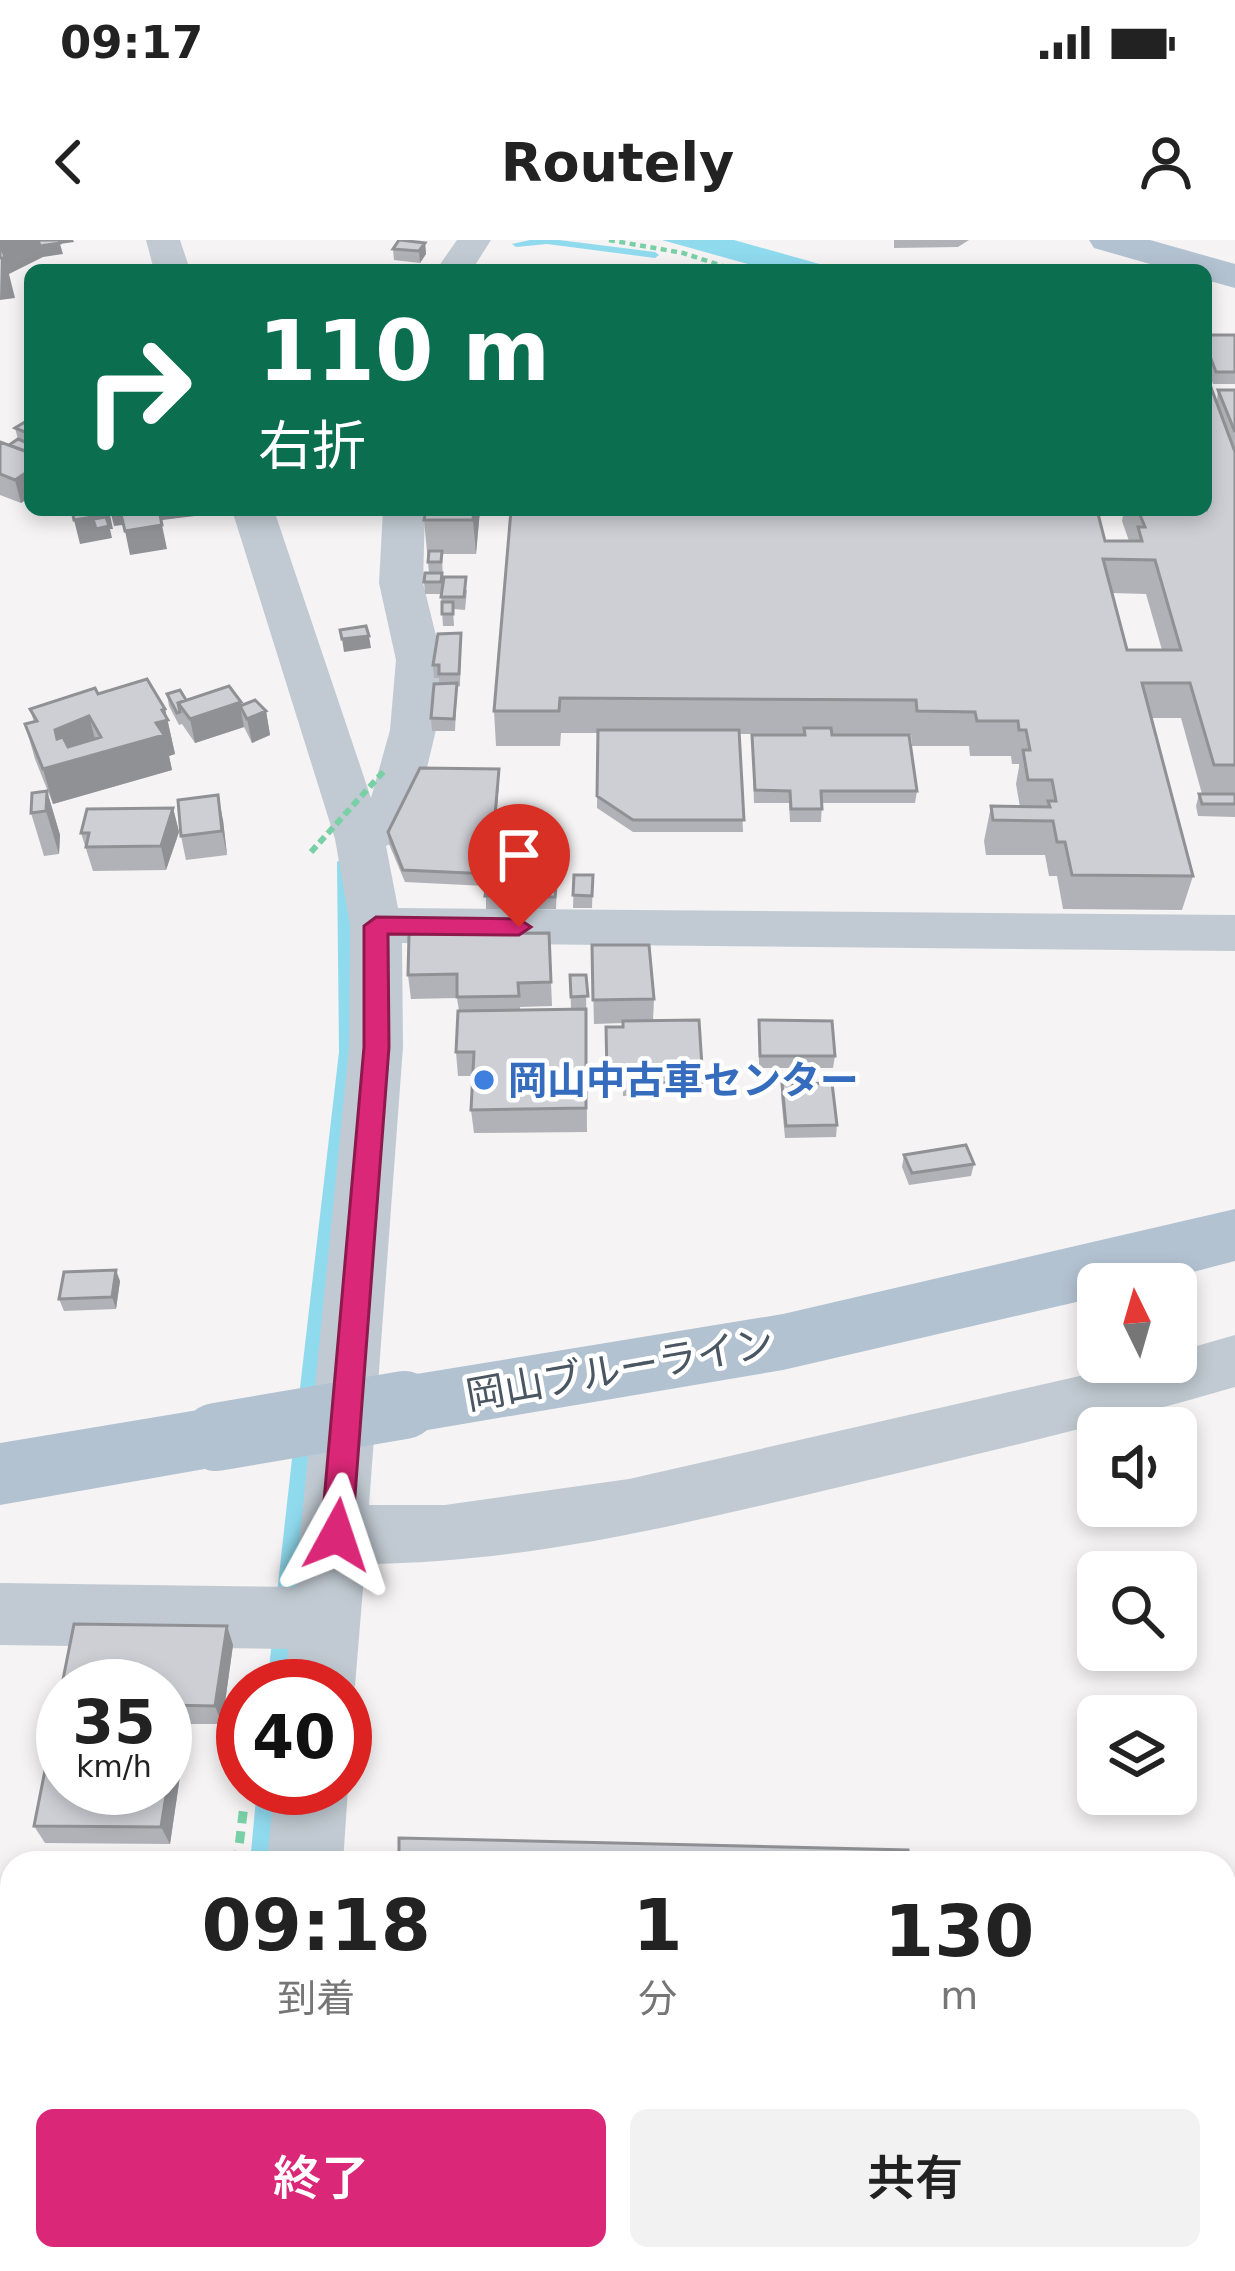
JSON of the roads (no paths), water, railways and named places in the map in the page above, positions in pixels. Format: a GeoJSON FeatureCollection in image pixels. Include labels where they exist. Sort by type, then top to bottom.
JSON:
{"type":"FeatureCollection","features":[{"type":"Feature","properties":{"kind":"main road"},"geometry":{"type":"LineString","coordinates":[[1089,240],[1151,264]]}},
{"type":"Feature","properties":{"kind":"main road"},"geometry":{"type":"LineString","coordinates":[[1108,240],[1193,264]]}},
{"type":"Feature","properties":{"kind":"main road","name":"岡山ブルーライン"},"geometry":{"type":"LineString","coordinates":[[0,1474],[783,1342],[1235,1235]]}},
{"type":"Feature","properties":{"kind":"street"},"geometry":{"type":"LineString","coordinates":[[0,1614],[265,1615],[323,1654],[376,1047],[376,926],[345,834],[256,516]]}},
{"type":"Feature","properties":{"kind":"street"},"geometry":{"type":"LineString","coordinates":[[345,834],[388,826],[413,730],[419,660],[401,583],[404,516]]}},
{"type":"Feature","properties":{"kind":"street"},"geometry":{"type":"LineString","coordinates":[[376,926],[1235,933]]}},
{"type":"Feature","properties":{"kind":"street"},"geometry":{"type":"LineString","coordinates":[[337,1535],[445,1534],[629,1508],[1139,1389],[1235,1361]]}},
{"type":"Feature","properties":{"kind":"street"},"geometry":{"type":"LineString","coordinates":[[306,1851],[309,1815]]}},
{"type":"Feature","properties":{"kind":"water"},"geometry":{"type":"Polygon","coordinates":[[[662,240],[734,240],[820,264],[748,264],[662,240]]]}},
{"type":"Feature","properties":{"kind":"waterway"},"geometry":{"type":"LineString","coordinates":[[516,244],[547,241],[655,255]]}},
{"type":"Feature","properties":{"kind":"waterway"},"geometry":{"type":"LineString","coordinates":[[306,1405],[346,1052],[343,862]]}},
{"type":"Feature","properties":{"kind":"waterway"},"geometry":{"type":"LineString","coordinates":[[285,1602],[302,1441]]}},
{"type":"Feature","properties":{"kind":"waterway"},"geometry":{"type":"LineString","coordinates":[[279,1659],[282,1632]]}},
{"type":"Feature","properties":{"kind":"waterway"},"geometry":{"type":"LineString","coordinates":[[260,1851],[263,1815]]}},
{"type":"Feature","properties":{"kind":"place","name":"岡山中古車センター"},"geometry":{"type":"Point","coordinates":[484,1080]}}]}
